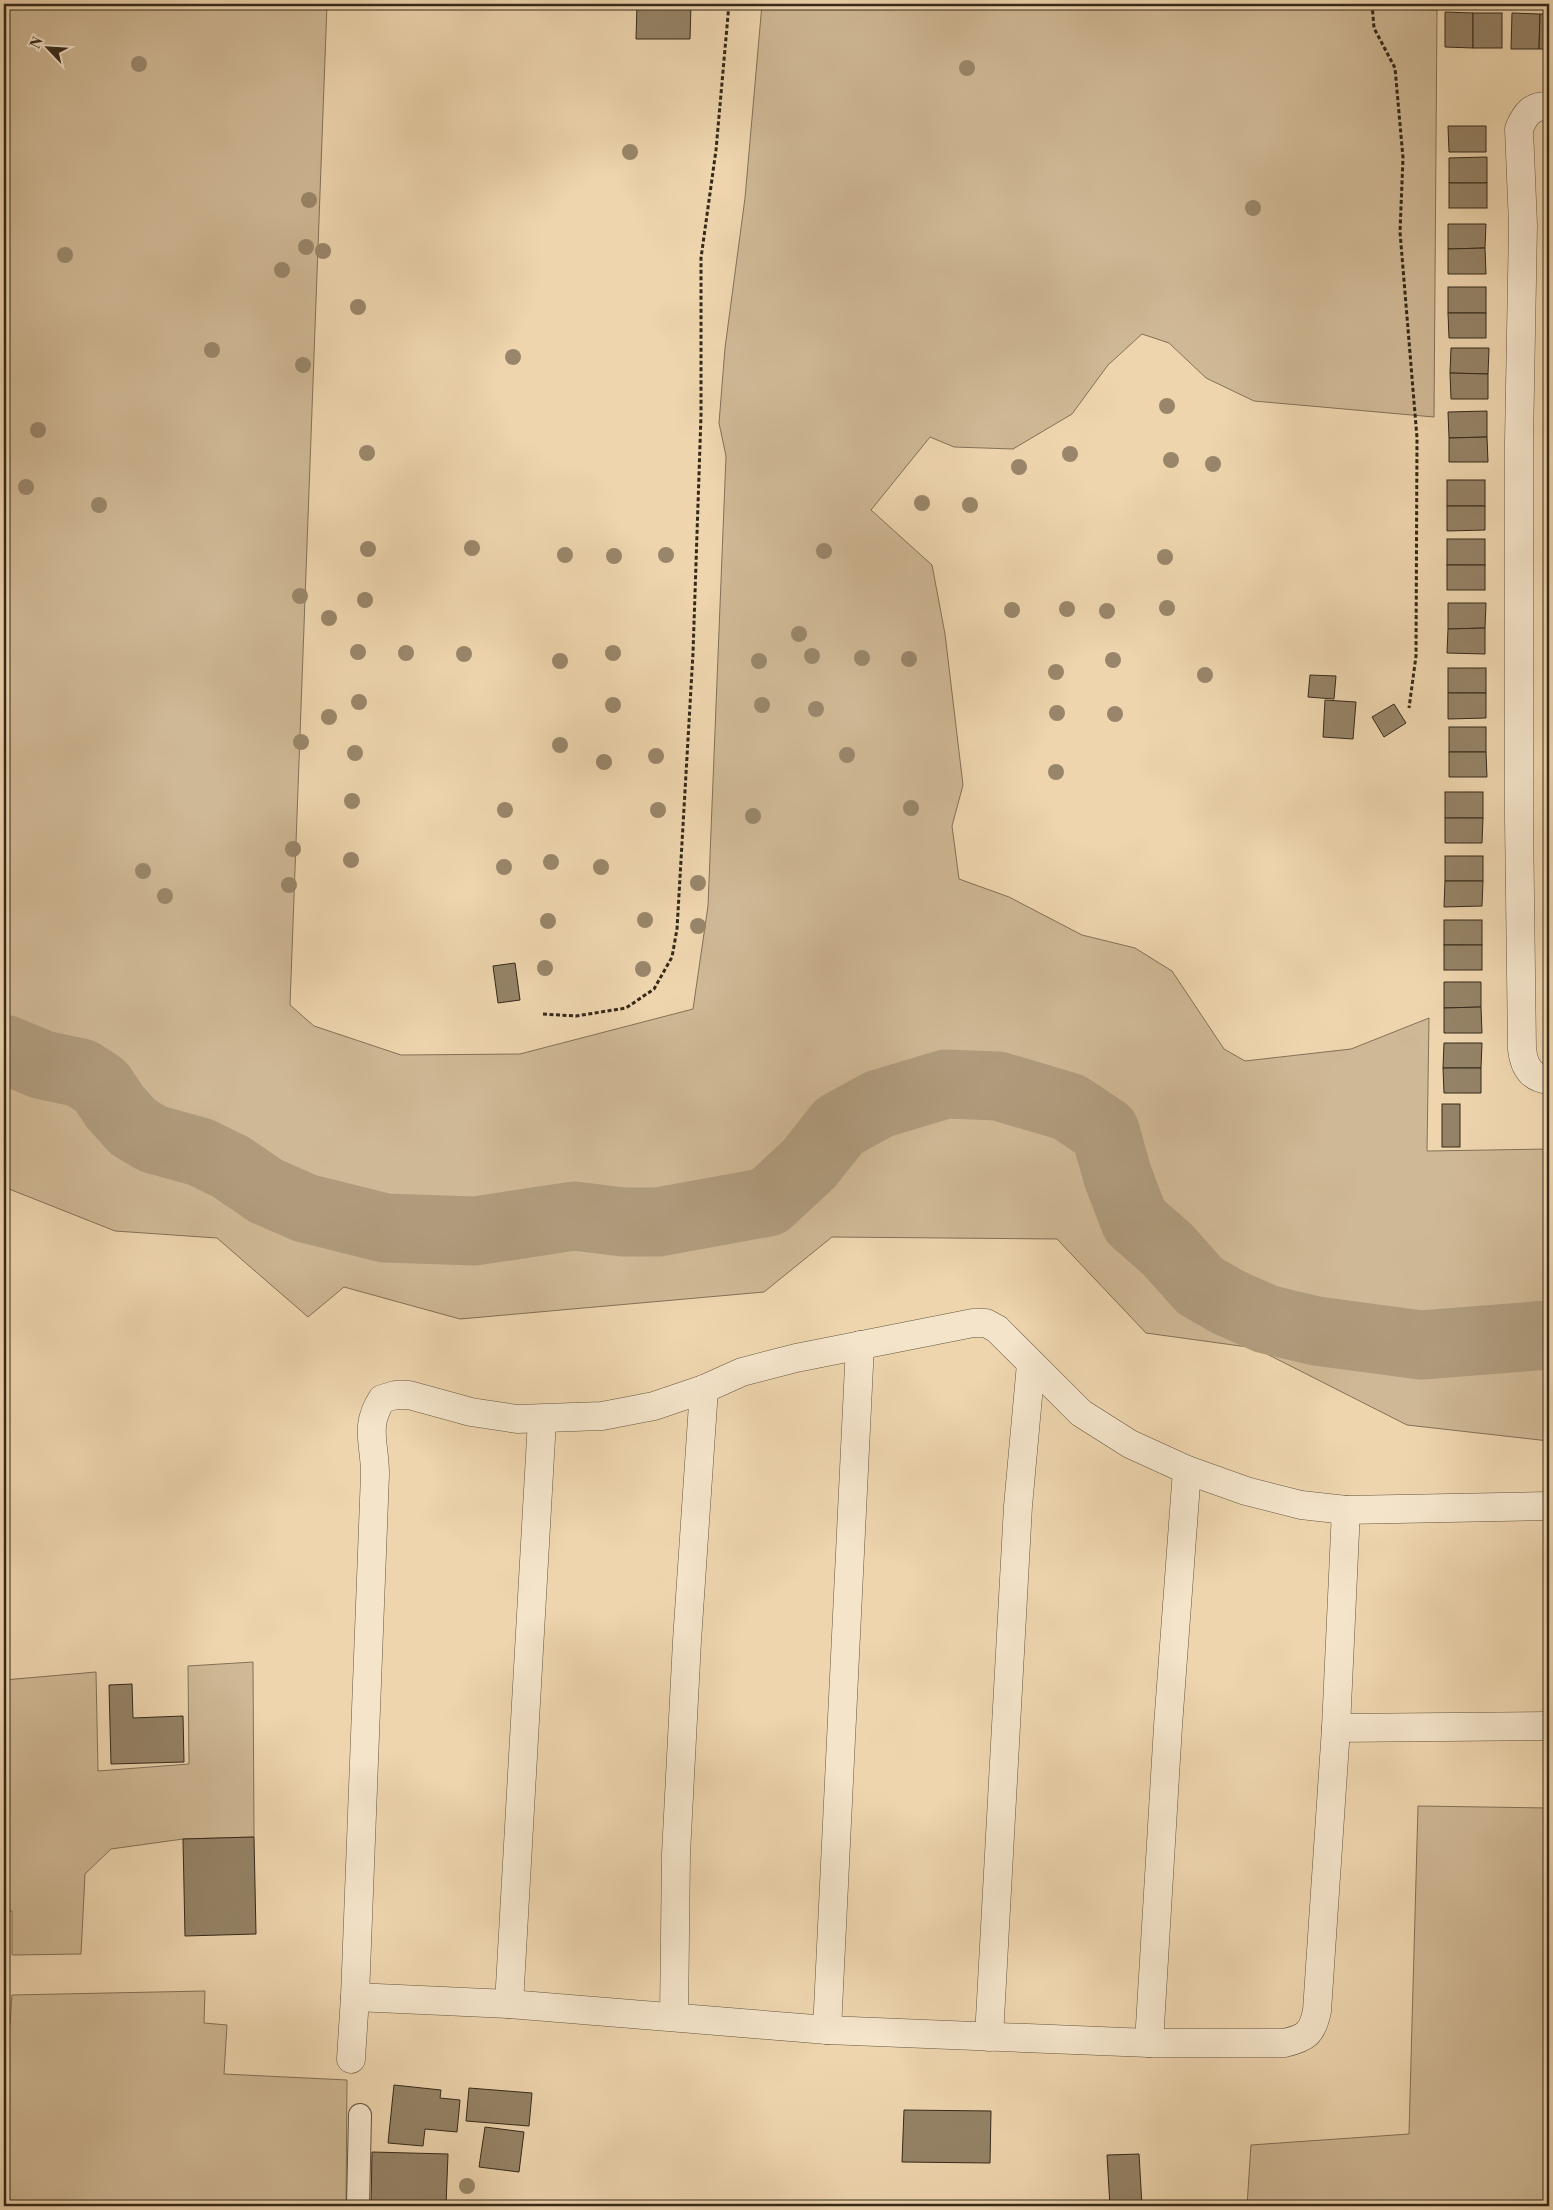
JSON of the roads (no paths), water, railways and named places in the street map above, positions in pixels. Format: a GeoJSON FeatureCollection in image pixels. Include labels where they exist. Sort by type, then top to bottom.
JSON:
{"type":"FeatureCollection","features":[{"type":"Feature","properties":{"kind":"street"},"geometry":{"type":"LineString","coordinates":[[1549,106],[1532,109],[1524,117],[1519,129],[1523,225],[1519,433],[1519,705],[1522,1049],[1524,1064],[1532,1074],[1541,1079],[1549,1080]]}},
{"type":"Feature","properties":{"kind":"street"},"geometry":{"type":"LineString","coordinates":[[351,2059],[356,1997],[375,1474],[371,1422],[375,1410],[382,1399],[395,1395],[410,1395],[472,1412],[517,1419],[542,1420],[602,1416],[654,1406],[704,1389],[742,1372],[860,1345],[973,1323],[986,1323],[1004,1335],[1081,1413],[1130,1444],[1186,1470],[1246,1491],[1301,1506],[1346,1510],[1549,1506]]}},
{"type":"Feature","properties":{"kind":"street"},"geometry":{"type":"LineString","coordinates":[[826,2030],[860,1345]]}},
{"type":"Feature","properties":{"kind":"street"},"geometry":{"type":"LineString","coordinates":[[989,2037],[1018,1506],[1031,1364]]}},
{"type":"Feature","properties":{"kind":"street"},"geometry":{"type":"LineString","coordinates":[[674,2016],[676,1854],[687,1641],[704,1389]]}},
{"type":"Feature","properties":{"kind":"street"},"geometry":{"type":"LineString","coordinates":[[508,2004],[542,1420]]}},
{"type":"Feature","properties":{"kind":"street"},"geometry":{"type":"LineString","coordinates":[[1149,2043],[1186,1470]]}},
{"type":"Feature","properties":{"kind":"street"},"geometry":{"type":"LineString","coordinates":[[356,1997],[508,2004],[674,2016],[826,2030],[1149,2043],[1284,2043],[1298,2040],[1308,2034],[1315,2022],[1317,2011],[1336,1728],[1346,1510]]}},
{"type":"Feature","properties":{"kind":"street"},"geometry":{"type":"LineString","coordinates":[[1336,1728],[1549,1726]]}},
{"type":"Feature","properties":{"kind":"lane"},"geometry":{"type":"LineString","coordinates":[[358,2206],[360,2115]]}},
{"type":"Feature","properties":{"kind":"waterway"},"geometry":{"type":"LineString","coordinates":[[4,1049],[43,1065],[81,1073],[101,1086],[115,1107],[133,1127],[153,1139],[200,1152],[231,1167],[266,1191],[305,1208],[385,1228],[475,1231],[574,1216],[623,1222],[658,1222],[768,1202],[809,1164],[839,1126],[879,1104],[946,1084],[998,1086],[1069,1107],[1105,1131],[1118,1177],[1135,1221],[1168,1250],[1200,1286],[1228,1302],[1266,1319],[1316,1331],[1421,1345],[1549,1335]]}}]}
